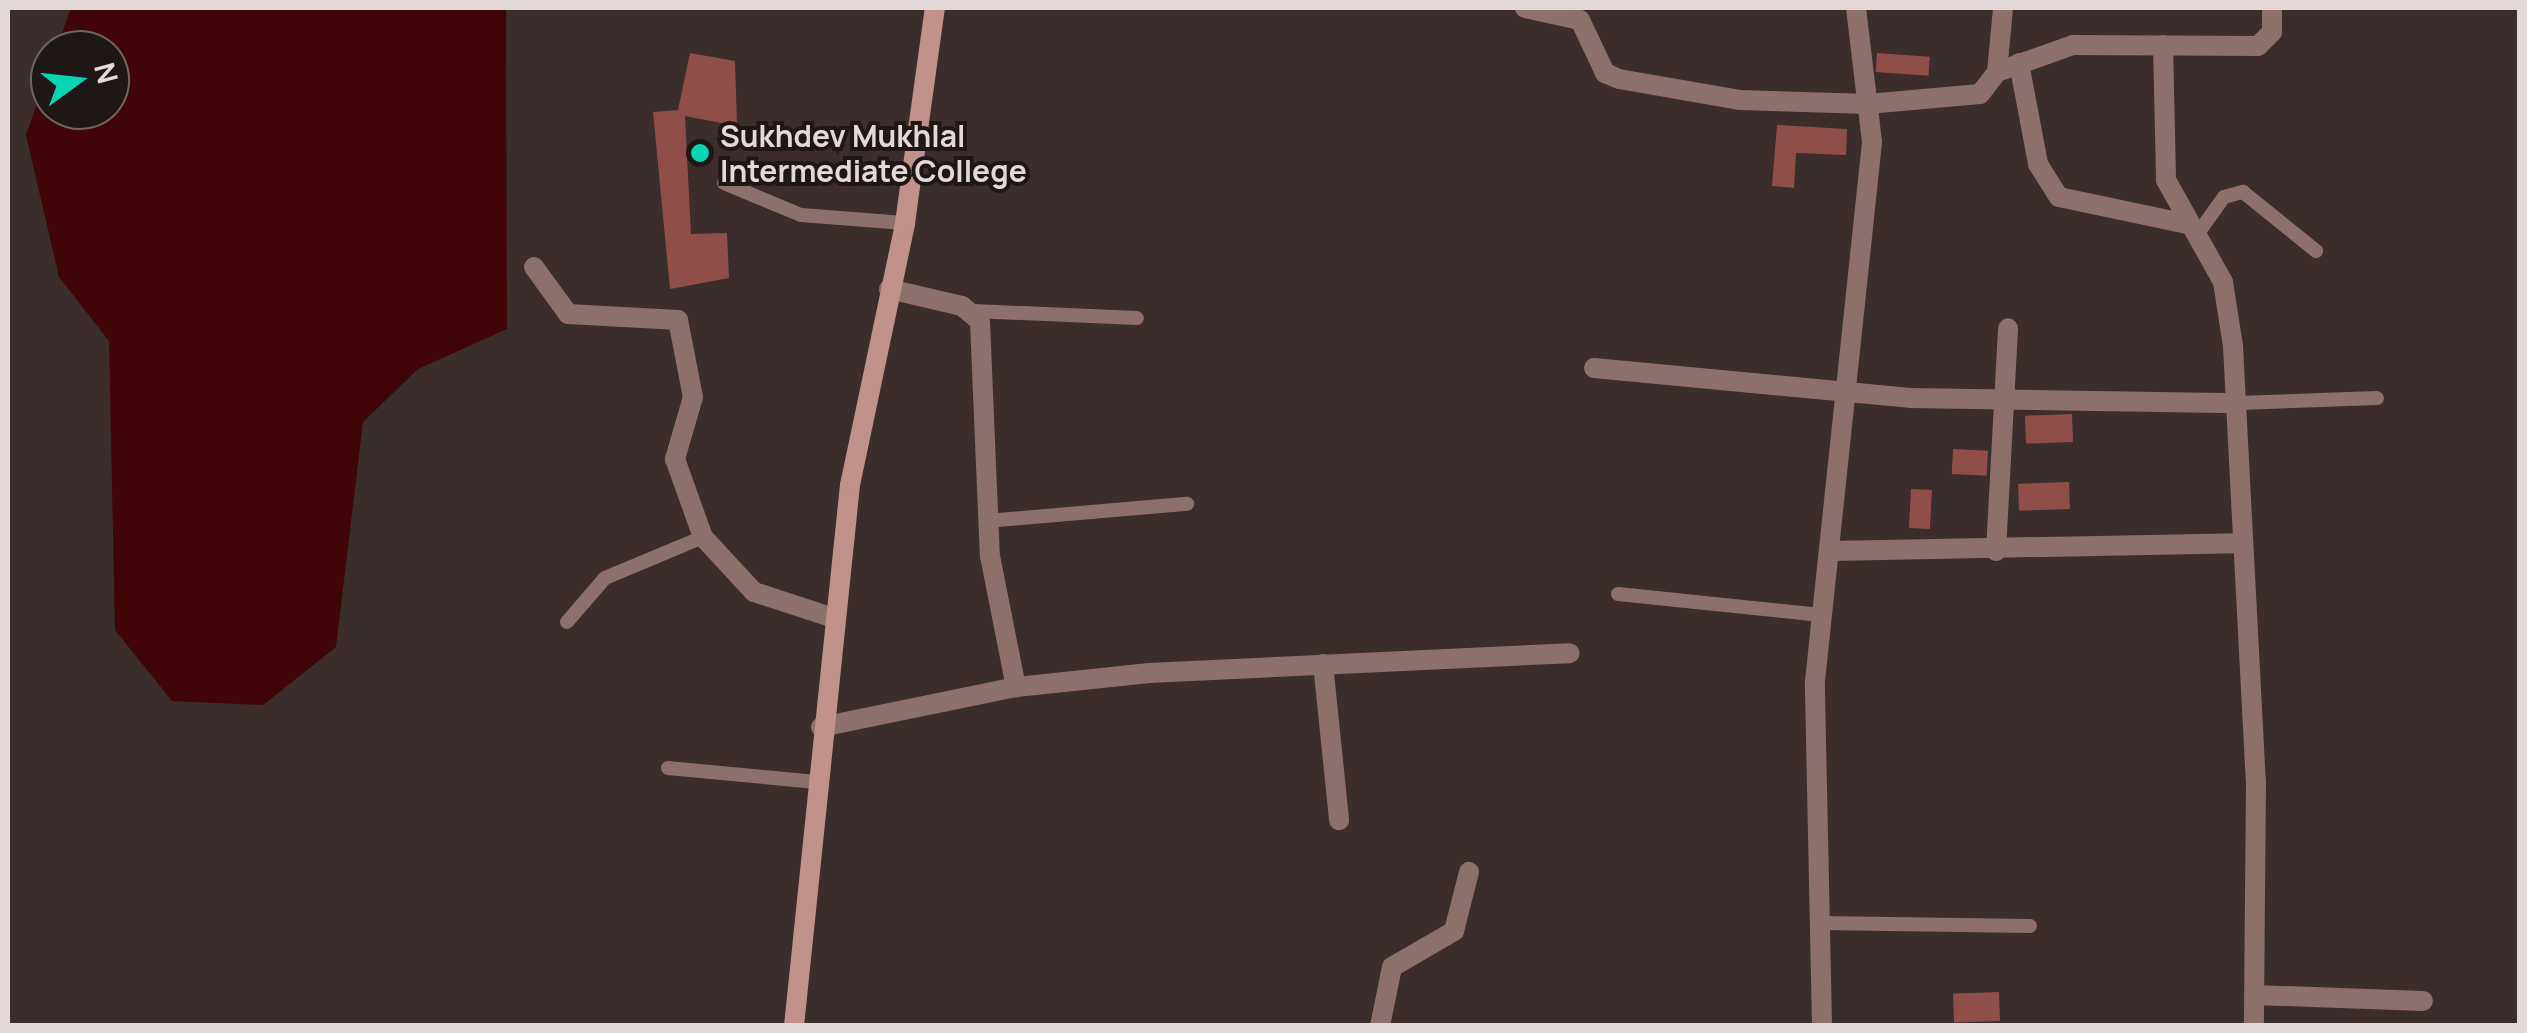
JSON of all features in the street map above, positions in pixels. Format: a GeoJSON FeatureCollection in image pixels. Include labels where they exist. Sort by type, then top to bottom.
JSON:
{"type":"FeatureCollection","features":[{"type":"Feature","properties":{"kind":"main road"},"geometry":{"type":"LineString","coordinates":[[794,1026],[820,727],[857,437],[904,223],[935,8]]}},
{"type":"Feature","properties":{"kind":"street"},"geometry":{"type":"LineString","coordinates":[[1524,8],[1580,20],[1605,73],[1619,79],[1739,100],[1868,104],[1966,98],[1997,72],[2073,44],[2258,46],[2272,32],[2272,8]]}},
{"type":"Feature","properties":{"kind":"street"},"geometry":{"type":"LineString","coordinates":[[1822,1026],[1822,615],[1848,388],[1868,104],[1856,8]]}},
{"type":"Feature","properties":{"kind":"street"},"geometry":{"type":"LineString","coordinates":[[1997,72],[2003,8]]}},
{"type":"Feature","properties":{"kind":"street"},"geometry":{"type":"LineString","coordinates":[[2162,45],[2166,180],[2223,282],[2237,403],[2238,544],[2256,781],[2254,1026]]}},
{"type":"Feature","properties":{"kind":"street"},"geometry":{"type":"LineString","coordinates":[[2018,63],[2038,164],[2059,196],[2192,230]]}},
{"type":"Feature","properties":{"kind":"street"},"geometry":{"type":"LineString","coordinates":[[534,267],[568,314],[678,320],[692,397],[675,460],[703,537],[754,592],[834,618]]}},
{"type":"Feature","properties":{"kind":"street"},"geometry":{"type":"LineString","coordinates":[[888,288],[974,311],[983,335],[987,521],[1016,687]]}},
{"type":"Feature","properties":{"kind":"street"},"geometry":{"type":"LineString","coordinates":[[1996,551],[2008,328]]}},
{"type":"Feature","properties":{"kind":"street"},"geometry":{"type":"LineString","coordinates":[[1594,368],[2006,397],[2237,403]]}},
{"type":"Feature","properties":{"kind":"street"},"geometry":{"type":"LineString","coordinates":[[1831,550],[1996,551],[2238,544]]}},
{"type":"Feature","properties":{"kind":"street"},"geometry":{"type":"LineString","coordinates":[[820,727],[1016,687],[1322,664],[1570,653]]}},
{"type":"Feature","properties":{"kind":"street"},"geometry":{"type":"LineString","coordinates":[[1322,664],[1339,820]]}},
{"type":"Feature","properties":{"kind":"street"},"geometry":{"type":"LineString","coordinates":[[1380,1026],[1385,980],[1402,956],[1454,931],[1469,872]]}},
{"type":"Feature","properties":{"kind":"street"},"geometry":{"type":"LineString","coordinates":[[2254,995],[2423,1001]]}},
{"type":"Feature","properties":{"kind":"lane"},"geometry":{"type":"LineString","coordinates":[[724,183],[802,216],[904,223]]}},
{"type":"Feature","properties":{"kind":"lane"},"geometry":{"type":"LineString","coordinates":[[2192,230],[2224,198],[2244,192],[2316,251]]}},
{"type":"Feature","properties":{"kind":"lane"},"geometry":{"type":"LineString","coordinates":[[974,311],[1137,318]]}},
{"type":"Feature","properties":{"kind":"lane"},"geometry":{"type":"LineString","coordinates":[[2237,403],[2377,398]]}},
{"type":"Feature","properties":{"kind":"lane"},"geometry":{"type":"LineString","coordinates":[[987,521],[1187,504]]}},
{"type":"Feature","properties":{"kind":"lane"},"geometry":{"type":"LineString","coordinates":[[567,622],[606,578],[703,537]]}},
{"type":"Feature","properties":{"kind":"lane"},"geometry":{"type":"LineString","coordinates":[[1618,594],[1822,615]]}},
{"type":"Feature","properties":{"kind":"lane"},"geometry":{"type":"LineString","coordinates":[[668,768],[816,782]]}},
{"type":"Feature","properties":{"kind":"lane"},"geometry":{"type":"LineString","coordinates":[[1820,923],[2030,926]]}},
{"type":"Feature","properties":{"kind":"shaded area"},"geometry":{"type":"Polygon","coordinates":[[[71,8],[506,8],[507,329],[418,369],[363,422],[336,647],[263,705],[172,701],[115,630],[109,341],[59,277],[26,135],[30,124],[30,130],[130,130],[130,30],[63,30],[71,8]]]}},
{"type":"Feature","properties":{"kind":"building","name":"Sukhdev Mukhlal Intermediate College"},"geometry":{"type":"Polygon","coordinates":[[[690,53],[735,61],[737,126],[685,116],[691,234],[727,233],[729,278],[670,289],[653,112],[678,110],[690,53]]]}},
{"type":"Feature","properties":{"kind":"building"},"geometry":{"type":"Polygon","coordinates":[[[1877,53],[1930,57],[1929,76],[1876,72],[1877,53]]]}},
{"type":"Feature","properties":{"kind":"building"},"geometry":{"type":"Polygon","coordinates":[[[1777,125],[1847,129],[1846,155],[1796,153],[1794,188],[1772,186],[1777,125]]]}},
{"type":"Feature","properties":{"kind":"building"},"geometry":{"type":"Polygon","coordinates":[[[2072,414],[2073,442],[2026,444],[2025,416],[2072,414]]]}},
{"type":"Feature","properties":{"kind":"building"},"geometry":{"type":"Polygon","coordinates":[[[1953,449],[1988,451],[1987,476],[1952,474],[1953,449]]]}},
{"type":"Feature","properties":{"kind":"building"},"geometry":{"type":"Polygon","coordinates":[[[2069,482],[2070,509],[2019,511],[2018,484],[2069,482]]]}},
{"type":"Feature","properties":{"kind":"building"},"geometry":{"type":"Polygon","coordinates":[[[1911,489],[1932,490],[1930,529],[1909,528],[1911,489]]]}},
{"type":"Feature","properties":{"kind":"building"},"geometry":{"type":"Polygon","coordinates":[[[1999,992],[2000,1021],[1954,1023],[1953,994],[1999,992]]]}},
{"type":"Feature","properties":{"kind":"place","name":"Sukhdev Mukhlal Intermediate College"},"geometry":{"type":"Point","coordinates":[700,153]}}]}
